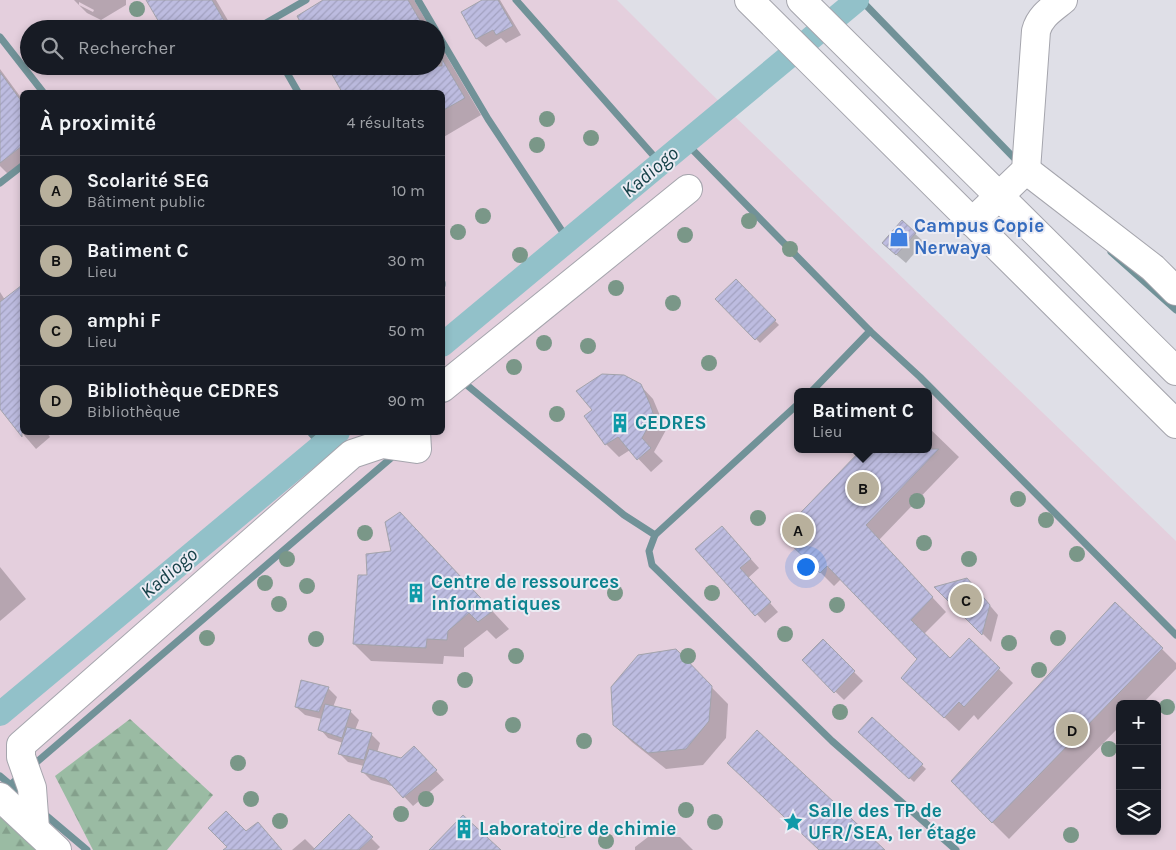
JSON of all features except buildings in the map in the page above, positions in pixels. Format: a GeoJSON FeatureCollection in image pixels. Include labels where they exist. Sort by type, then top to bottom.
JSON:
{"type":"FeatureCollection","features":[{"type":"Feature","properties":{"kind":"main road"},"geometry":{"type":"LineString","coordinates":[[801,0],[999,198],[1176,371]]}},
{"type":"Feature","properties":{"kind":"main road"},"geometry":{"type":"LineString","coordinates":[[972,222],[1026,170],[1036,31],[1038,22],[1042,17],[1063,0]]}},
{"type":"Feature","properties":{"kind":"main road"},"geometry":{"type":"LineString","coordinates":[[757,8],[1176,424]]}},
{"type":"Feature","properties":{"kind":"main road"},"geometry":{"type":"LineString","coordinates":[[1026,170],[1153,268],[1176,291]]}},
{"type":"Feature","properties":{"kind":"main road"},"geometry":{"type":"LineString","coordinates":[[445,386],[688,189]]}},
{"type":"Feature","properties":{"kind":"main road"},"geometry":{"type":"LineString","coordinates":[[35,829],[32,788],[20,757],[21,744],[352,454],[382,444],[417,449],[416,435]]}},
{"type":"Feature","properties":{"kind":"main road"},"geometry":{"type":"LineString","coordinates":[[2,799],[57,850]]}},
{"type":"Feature","properties":{"kind":"shaded area"},"geometry":{"type":"Polygon","coordinates":[[[0,0],[617,0],[698,81],[1176,541],[1176,850],[0,850],[0,0]]]}},
{"type":"Feature","properties":{"kind":"green space"},"geometry":{"type":"Polygon","coordinates":[[[130,719],[213,795],[167,850],[93,850],[55,776],[130,719]]]}},
{"type":"Feature","properties":{"kind":"green space"},"geometry":{"type":"Polygon","coordinates":[[[13,815],[43,850],[0,850],[0,818],[13,815]]]}},
{"type":"Feature","properties":{"kind":"waterway"},"geometry":{"type":"LineString","coordinates":[[271,20],[306,0]]}},
{"type":"Feature","properties":{"kind":"waterway"},"geometry":{"type":"LineString","coordinates":[[418,0],[430,20]]}},
{"type":"Feature","properties":{"kind":"waterway"},"geometry":{"type":"LineString","coordinates":[[516,0],[660,163]]}},
{"type":"Feature","properties":{"kind":"waterway","name":"Kadiogo"},"geometry":{"type":"LineString","coordinates":[[445,343],[857,0]]}},
{"type":"Feature","properties":{"kind":"waterway"},"geometry":{"type":"LineString","coordinates":[[861,0],[1019,163]]}},
{"type":"Feature","properties":{"kind":"waterway"},"geometry":{"type":"LineString","coordinates":[[0,37],[20,63]]}},
{"type":"Feature","properties":{"kind":"waterway"},"geometry":{"type":"LineString","coordinates":[[445,46],[488,119],[568,240]]}},
{"type":"Feature","properties":{"kind":"waterway"},"geometry":{"type":"LineString","coordinates":[[30,75],[41,90]]}},
{"type":"Feature","properties":{"kind":"waterway"},"geometry":{"type":"LineString","coordinates":[[288,75],[297,90]]}},
{"type":"Feature","properties":{"kind":"waterway"},"geometry":{"type":"LineString","coordinates":[[685,142],[870,331],[931,388]]}},
{"type":"Feature","properties":{"kind":"waterway"},"geometry":{"type":"LineString","coordinates":[[0,183],[20,168]]}},
{"type":"Feature","properties":{"kind":"waterway"},"geometry":{"type":"LineString","coordinates":[[1111,252],[1176,310]]}},
{"type":"Feature","properties":{"kind":"waterway"},"geometry":{"type":"LineString","coordinates":[[815,388],[870,331]]}},
{"type":"Feature","properties":{"kind":"waterway"},"geometry":{"type":"LineString","coordinates":[[462,381],[624,515],[655,535]]}},
{"type":"Feature","properties":{"kind":"waterway"},"geometry":{"type":"LineString","coordinates":[[932,389],[1176,635]]}},
{"type":"Feature","properties":{"kind":"waterway"},"geometry":{"type":"LineString","coordinates":[[794,408],[655,535],[649,551],[652,565],[832,741],[956,850]]}},
{"type":"Feature","properties":{"kind":"waterway"},"geometry":{"type":"LineString","coordinates":[[313,435],[322,446]]}},
{"type":"Feature","properties":{"kind":"waterway","name":"Kadiogo"},"geometry":{"type":"LineString","coordinates":[[0,714],[334,435]]}},
{"type":"Feature","properties":{"kind":"waterway"},"geometry":{"type":"LineString","coordinates":[[31,767],[391,458]]}},
{"type":"Feature","properties":{"kind":"waterway"},"geometry":{"type":"LineString","coordinates":[[0,776],[26,798]]}},
{"type":"Feature","properties":{"kind":"waterway"},"geometry":{"type":"LineString","coordinates":[[9,786],[20,776]]}},
{"type":"Feature","properties":{"kind":"waterway"},"geometry":{"type":"LineString","coordinates":[[42,812],[87,850]]}},
{"type":"Feature","properties":{"kind":"place","name":"Campus Copie Nerwaya"},"geometry":{"type":"Point","coordinates":[899,237]}},
{"type":"Feature","properties":{"kind":"place","name":"CEDRES"},"geometry":{"type":"Point","coordinates":[620,423]}},
{"type":"Feature","properties":{"kind":"place","name":"Batiment C"},"geometry":{"type":"Point","coordinates":[863,488]}},
{"type":"Feature","properties":{"kind":"place","name":"Scolarité SEG"},"geometry":{"type":"Point","coordinates":[798,530]}},
{"type":"Feature","properties":{"kind":"place","name":"Centre de ressources informatiques"},"geometry":{"type":"Point","coordinates":[416,593]}},
{"type":"Feature","properties":{"kind":"place","name":"amphi F"},"geometry":{"type":"Point","coordinates":[966,600]}},
{"type":"Feature","properties":{"kind":"place","name":"Bibliothèque CEDRES"},"geometry":{"type":"Point","coordinates":[1072,730]}},
{"type":"Feature","properties":{"kind":"place","name":"Salle des TP de UFR/SEA, 1er étage"},"geometry":{"type":"Point","coordinates":[793,822]}},
{"type":"Feature","properties":{"kind":"place","name":"Laboratoire de chimie"},"geometry":{"type":"Point","coordinates":[464,829]}}]}
